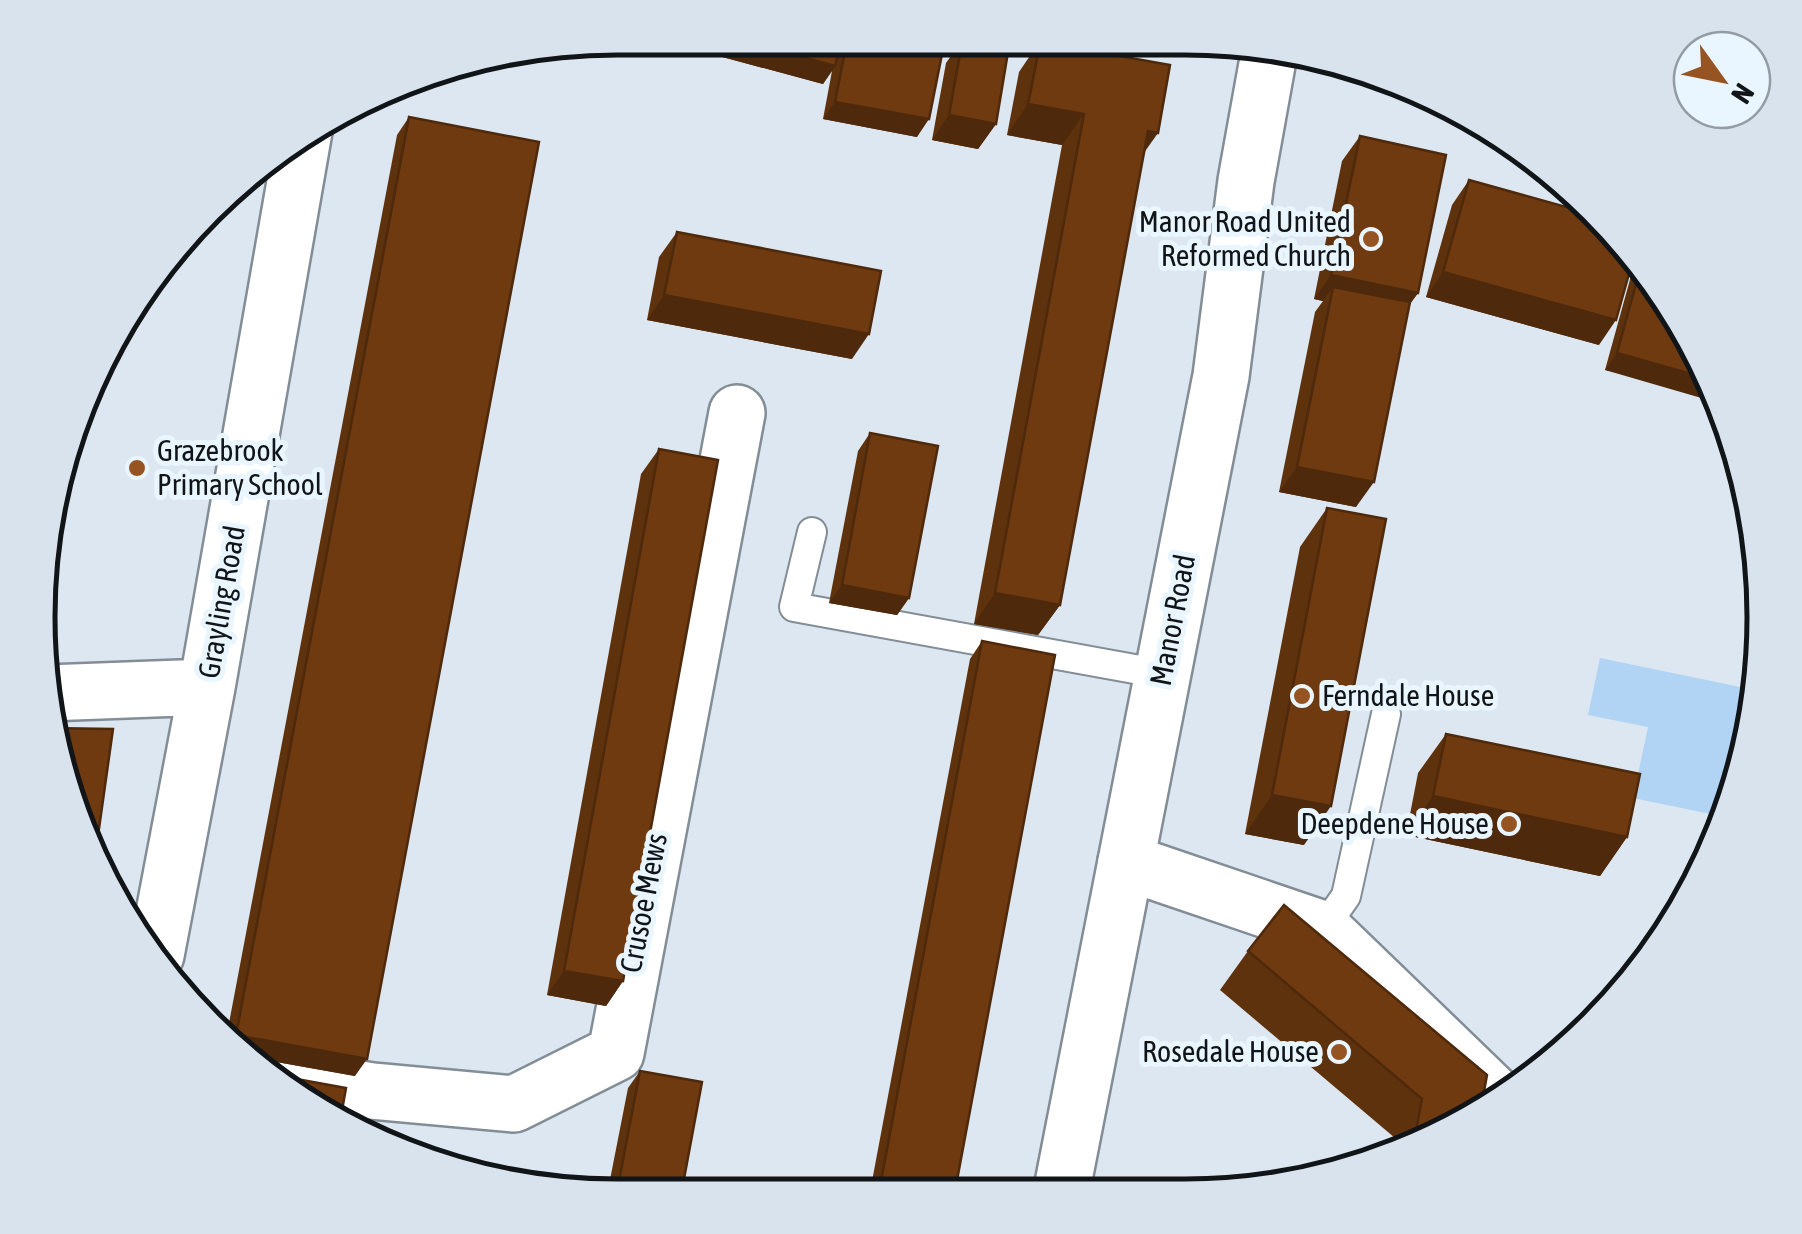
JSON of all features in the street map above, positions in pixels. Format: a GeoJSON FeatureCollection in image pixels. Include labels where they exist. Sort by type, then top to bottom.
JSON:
{"type":"FeatureCollection","features":[{"type":"Feature","properties":{"kind":"street","name":"Manor Road"},"geometry":{"type":"LineString","coordinates":[[1064,1179],[1221,376],[1246,181],[1268,62]]}},
{"type":"Feature","properties":{"kind":"street","name":"Grayling Road"},"geometry":{"type":"LineString","coordinates":[[159,941],[300,153]]}},
{"type":"Feature","properties":{"kind":"street","name":"Crusoe Mews"},"geometry":{"type":"LineString","coordinates":[[298,1079],[372,1091],[514,1104],[616,1053],[737,413]]}},
{"type":"Feature","properties":{"kind":"street"},"geometry":{"type":"LineString","coordinates":[[60,692],[207,686]]}},
{"type":"Feature","properties":{"kind":"street"},"geometry":{"type":"LineString","coordinates":[[1126,862],[1323,929],[1489,1089]]}},
{"type":"Feature","properties":{"kind":"lane"},"geometry":{"type":"LineString","coordinates":[[812,532],[794,607],[1162,674]]}},
{"type":"Feature","properties":{"kind":"lane"},"geometry":{"type":"LineString","coordinates":[[1323,929],[1346,896],[1386,714]]}},
{"type":"Feature","properties":{"kind":"shaded area"},"geometry":{"type":"Polygon","coordinates":[[[1600,658],[1742,687],[1728,762],[1711,814],[1633,798],[1648,727],[1588,715],[1600,658]]]}},
{"type":"Feature","properties":{"kind":"building"},"geometry":{"type":"Polygon","coordinates":[[[795,55],[838,55],[835,66],[795,55]]]}},
{"type":"Feature","properties":{"kind":"building"},"geometry":{"type":"Polygon","coordinates":[[[844,55],[942,55],[929,119],[835,102],[844,55]]]}},
{"type":"Feature","properties":{"kind":"building"},"geometry":{"type":"Polygon","coordinates":[[[960,55],[1008,55],[996,124],[949,115],[960,55]]]}},
{"type":"Feature","properties":{"kind":"building"},"geometry":{"type":"Polygon","coordinates":[[[1038,55],[1114,55],[1170,65],[1158,133],[1148,131],[1060,605],[995,593],[1084,114],[1028,104],[1038,55]]]}},
{"type":"Feature","properties":{"kind":"building"},"geometry":{"type":"Polygon","coordinates":[[[409,117],[539,142],[367,1059],[242,1036],[237,1031],[409,117]]]}},
{"type":"Feature","properties":{"kind":"building","name":"Manor Road United Reformed Church"},"geometry":{"type":"Polygon","coordinates":[[[1360,136],[1446,155],[1418,293],[1331,275],[1360,136]]]}},
{"type":"Feature","properties":{"kind":"building"},"geometry":{"type":"Polygon","coordinates":[[[1469,180],[1570,208],[1629,273],[1616,320],[1443,272],[1469,180]]]}},
{"type":"Feature","properties":{"kind":"building"},"geometry":{"type":"Polygon","coordinates":[[[677,232],[881,271],[869,334],[664,295],[677,232]]]}},
{"type":"Feature","properties":{"kind":"building"},"geometry":{"type":"Polygon","coordinates":[[[1636,283],[1692,374],[1617,353],[1636,283]]]}},
{"type":"Feature","properties":{"kind":"building"},"geometry":{"type":"Polygon","coordinates":[[[1333,287],[1410,302],[1374,482],[1297,467],[1333,287]]]}},
{"type":"Feature","properties":{"kind":"building"},"geometry":{"type":"Polygon","coordinates":[[[870,433],[938,446],[909,598],[842,585],[870,433]]]}},
{"type":"Feature","properties":{"kind":"building"},"geometry":{"type":"Polygon","coordinates":[[[659,449],[718,460],[623,981],[564,971],[659,449]]]}},
{"type":"Feature","properties":{"kind":"building"},"geometry":{"type":"Polygon","coordinates":[[[1327,508],[1386,519],[1331,806],[1272,795],[1327,508]]]}},
{"type":"Feature","properties":{"kind":"building"},"geometry":{"type":"Polygon","coordinates":[[[982,641],[1055,655],[957,1179],[881,1179],[982,641]]]}},
{"type":"Feature","properties":{"kind":"building"},"geometry":{"type":"Polygon","coordinates":[[[66,728],[113,729],[98,833],[66,728]]]}},
{"type":"Feature","properties":{"kind":"building"},"geometry":{"type":"Polygon","coordinates":[[[1446,734],[1640,774],[1627,837],[1433,796],[1446,734]]]}},
{"type":"Feature","properties":{"kind":"building"},"geometry":{"type":"Polygon","coordinates":[[[1284,905],[1487,1075],[1484,1093],[1416,1129],[1422,1099],[1248,951],[1284,905]]]}},
{"type":"Feature","properties":{"kind":"building"},"geometry":{"type":"Polygon","coordinates":[[[640,1071],[702,1082],[684,1179],[619,1179],[640,1071]]]}},
{"type":"Feature","properties":{"kind":"building"},"geometry":{"type":"Polygon","coordinates":[[[298,1079],[346,1088],[343,1107],[298,1079]]]}},
{"type":"Feature","properties":{"kind":"place","name":"Manor Road United Reformed Church"},"geometry":{"type":"Point","coordinates":[1371,239]}},
{"type":"Feature","properties":{"kind":"place","name":"Grazebrook Primary School"},"geometry":{"type":"Point","coordinates":[137,468]}},
{"type":"Feature","properties":{"kind":"place","name":"Ferndale House"},"geometry":{"type":"Point","coordinates":[1302,696]}},
{"type":"Feature","properties":{"kind":"place","name":"Deepdene House"},"geometry":{"type":"Point","coordinates":[1509,824]}},
{"type":"Feature","properties":{"kind":"place","name":"Rosedale House"},"geometry":{"type":"Point","coordinates":[1339,1052]}}]}
